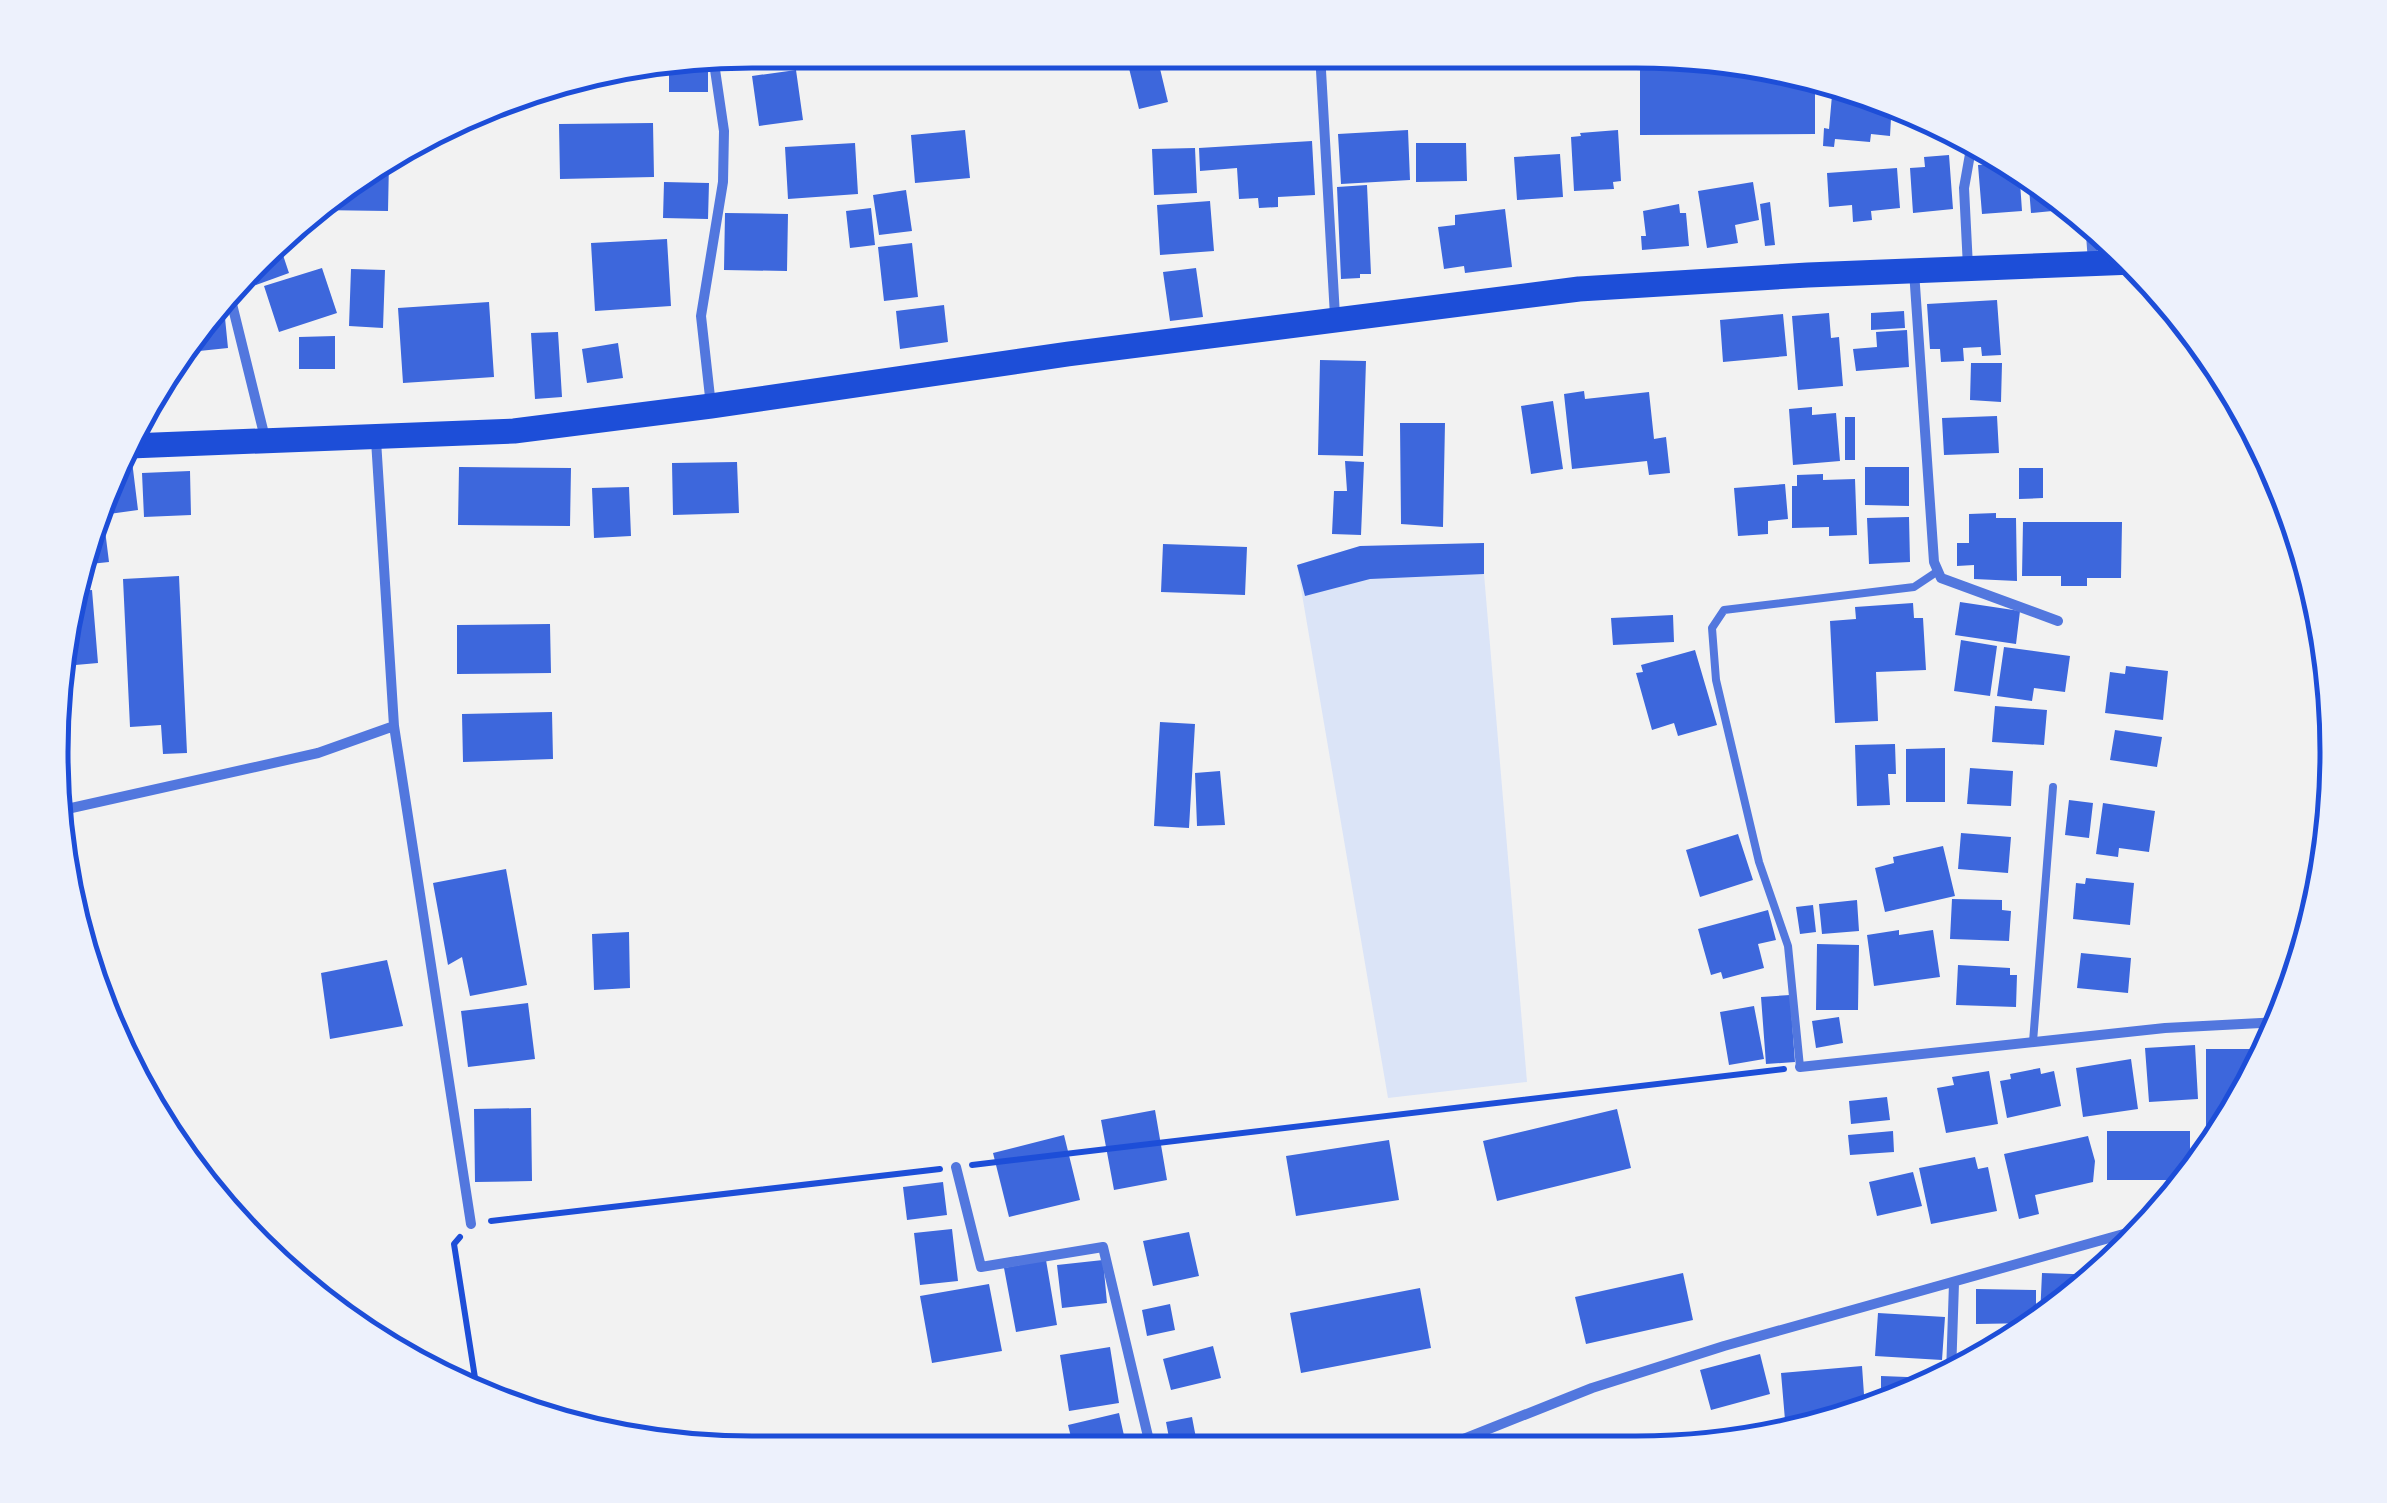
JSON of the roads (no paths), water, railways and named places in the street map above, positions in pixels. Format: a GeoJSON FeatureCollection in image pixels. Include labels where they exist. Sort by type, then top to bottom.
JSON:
{"type":"FeatureCollection","features":[{"type":"Feature","properties":{"kind":"main road"},"geometry":{"type":"LineString","coordinates":[[140,446],[514,431],[1068,354],[1579,289],[2113,263]]}},
{"type":"Feature","properties":{"kind":"street"},"geometry":{"type":"LineString","coordinates":[[1321,68],[1336,322]]}},
{"type":"Feature","properties":{"kind":"street"},"geometry":{"type":"LineString","coordinates":[[711,406],[701,316],[722,182],[724,132],[715,69]]}},
{"type":"Feature","properties":{"kind":"street"},"geometry":{"type":"LineString","coordinates":[[1968,268],[1964,188],[1970,155]]}},
{"type":"Feature","properties":{"kind":"street"},"geometry":{"type":"LineString","coordinates":[[2092,242],[2093,263]]}},
{"type":"Feature","properties":{"kind":"street"},"geometry":{"type":"LineString","coordinates":[[1914,270],[1934,562],[1942,578],[2058,620]]}},
{"type":"Feature","properties":{"kind":"street"},"geometry":{"type":"LineString","coordinates":[[233,306],[266,443]]}},
{"type":"Feature","properties":{"kind":"street"},"geometry":{"type":"LineString","coordinates":[[376,439],[394,726],[470,1224]]}},
{"type":"Feature","properties":{"kind":"street"},"geometry":{"type":"LineString","coordinates":[[70,808],[318,753],[394,726]]}},
{"type":"Feature","properties":{"kind":"street"},"geometry":{"type":"LineString","coordinates":[[1800,1067],[2165,1028],[2263,1023]]}},
{"type":"Feature","properties":{"kind":"street"},"geometry":{"type":"LineString","coordinates":[[956,1167],[981,1267],[1103,1247],[1148,1436]]}},
{"type":"Feature","properties":{"kind":"street"},"geometry":{"type":"LineString","coordinates":[[1478,1436],[1592,1388],[1724,1346],[2118,1236]]}},
{"type":"Feature","properties":{"kind":"street"},"geometry":{"type":"LineString","coordinates":[[1952,1358],[1954,1284]]}},
{"type":"Feature","properties":{"kind":"lane"},"geometry":{"type":"LineString","coordinates":[[1800,1067],[1788,946],[1759,862],[1724,716],[1716,680],[1712,628],[1724,610],[1914,587],[1938,571]]}},
{"type":"Feature","properties":{"kind":"lane"},"geometry":{"type":"LineString","coordinates":[[2033,1042],[2053,787]]}}]}
